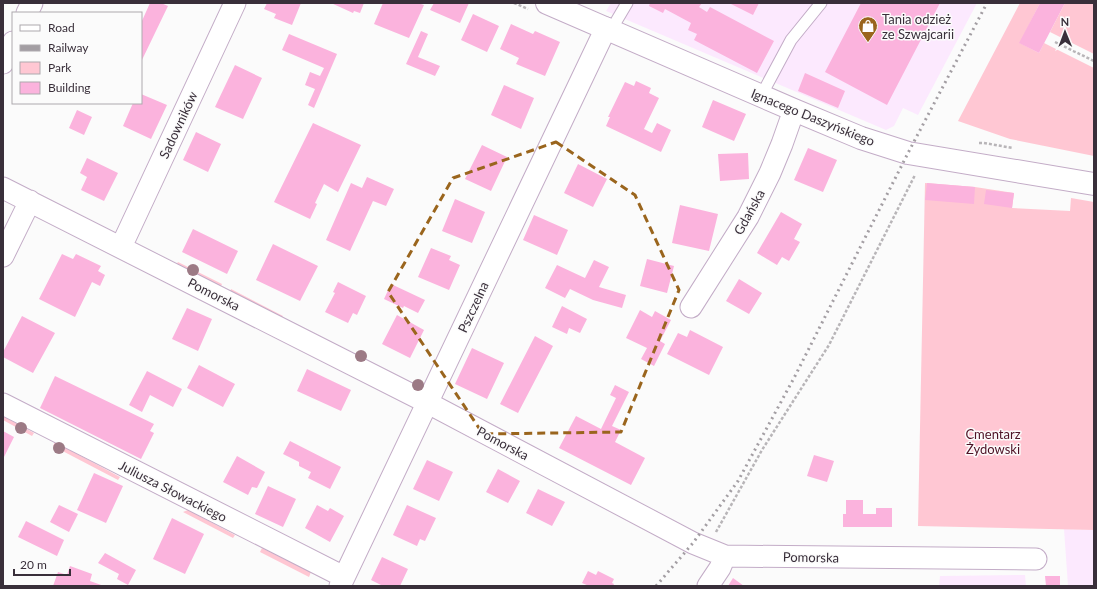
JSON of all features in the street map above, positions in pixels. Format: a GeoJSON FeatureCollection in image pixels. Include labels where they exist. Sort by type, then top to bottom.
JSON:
{"type":"FeatureCollection","features":[{"type":"Feature","properties":{"kind":"street"},"geometry":{"type":"LineString","coordinates":[[28,12],[32,3]]}},
{"type":"Feature","properties":{"kind":"street","name":"Sadowników"},"geometry":{"type":"LineString","coordinates":[[121,246],[235,3]]}},
{"type":"Feature","properties":{"kind":"street","name":"Ignacego Daszyńskiego"},"geometry":{"type":"LineString","coordinates":[[546,3],[861,138],[908,153],[1094,184]]}},
{"type":"Feature","properties":{"kind":"street","name":"Pszczelna"},"geometry":{"type":"LineString","coordinates":[[342,582],[608,29]]}},
{"type":"Feature","properties":{"kind":"street"},"geometry":{"type":"LineString","coordinates":[[3,63],[12,44]]}},
{"type":"Feature","properties":{"kind":"street","name":"Gdańska"},"geometry":{"type":"LineString","coordinates":[[691,307],[748,217],[770,173],[794,110]]}},
{"type":"Feature","properties":{"kind":"street","name":"Pomorska"},"geometry":{"type":"LineString","coordinates":[[3,188],[121,246],[428,403],[715,553],[1036,559]]}},
{"type":"Feature","properties":{"kind":"street"},"geometry":{"type":"LineString","coordinates":[[3,256],[30,201]]}},
{"type":"Feature","properties":{"kind":"street","name":"Juliusza Słowackiego"},"geometry":{"type":"LineString","coordinates":[[3,404],[342,582]]}},
{"type":"Feature","properties":{"kind":"street"},"geometry":{"type":"LineString","coordinates":[[708,586],[720,568],[715,553]]}},
{"type":"Feature","properties":{"kind":"lane"},"geometry":{"type":"LineString","coordinates":[[608,29],[627,3]]}},
{"type":"Feature","properties":{"kind":"lane"},"geometry":{"type":"LineString","coordinates":[[761,96],[791,40],[821,3]]}},
{"type":"Feature","properties":{"kind":"path"},"geometry":{"type":"LineString","coordinates":[[1055,42],[1094,61]]}},
{"type":"Feature","properties":{"kind":"path"},"geometry":{"type":"LineString","coordinates":[[715,553],[762,450],[829,344],[916,173]]}},
{"type":"Feature","properties":{"kind":"highlighted area"},"geometry":{"type":"Polygon","coordinates":[[[556,142],[635,195],[679,290],[621,432],[483,434],[388,292],[453,178],[556,142]]]}},
{"type":"Feature","properties":{"kind":"shaded area"},"geometry":{"type":"Polygon","coordinates":[[[611,3],[977,3],[918,115],[903,108],[894,126],[886,130],[606,11],[611,3]]]}},
{"type":"Feature","properties":{"kind":"shaded area"},"geometry":{"type":"Polygon","coordinates":[[[1064,529],[1094,530],[1094,586],[1068,586],[1064,529]]]}},
{"type":"Feature","properties":{"kind":"shaded area"},"geometry":{"type":"Polygon","coordinates":[[[1025,575],[1026,586],[939,586],[940,576],[1025,575]]]}},
{"type":"Feature","properties":{"kind":"green space"},"geometry":{"type":"Polygon","coordinates":[[[1020,3],[1040,3],[1020,43],[1039,53],[1044,43],[1094,68],[1094,156],[1010,139],[958,121],[1020,3]]]}},
{"type":"Feature","properties":{"kind":"green space"},"geometry":{"type":"Polygon","coordinates":[[[1065,3],[1094,3],[1094,54],[1050,32],[1065,3]]]}},
{"type":"Feature","properties":{"kind":"green space","name":"Cmentarz Żydowski"},"geometry":{"type":"Polygon","coordinates":[[[925,183],[975,187],[1014,193],[1012,208],[1070,211],[1071,198],[1094,202],[1094,530],[918,526],[925,183]]]}},
{"type":"Feature","properties":{"kind":"green space"},"geometry":{"type":"Polygon","coordinates":[[[178,262],[222,284],[220,288],[176,265],[178,262]]]}},
{"type":"Feature","properties":{"kind":"green space"},"geometry":{"type":"Polygon","coordinates":[[[231,289],[283,316],[281,319],[230,292],[231,289]]]}},
{"type":"Feature","properties":{"kind":"green space"},"geometry":{"type":"Polygon","coordinates":[[[3,416],[34,433],[32,436],[3,420],[3,416]]]}},
{"type":"Feature","properties":{"kind":"green space"},"geometry":{"type":"Polygon","coordinates":[[[55,442],[120,477],[118,480],[53,446],[55,442]]]}},
{"type":"Feature","properties":{"kind":"green space"},"geometry":{"type":"Polygon","coordinates":[[[188,510],[235,535],[233,538],[183,512],[188,510]]]}},
{"type":"Feature","properties":{"kind":"green space"},"geometry":{"type":"Polygon","coordinates":[[[262,548],[311,572],[309,577],[260,552],[262,548]]]}},
{"type":"Feature","properties":{"kind":"building"},"geometry":{"type":"Polygon","coordinates":[[[150,3],[161,3],[168,6],[142,60],[142,21],[150,3]]]}},
{"type":"Feature","properties":{"kind":"building"},"geometry":{"type":"Polygon","coordinates":[[[267,3],[301,3],[292,25],[274,18],[276,14],[264,9],[267,3]]]}},
{"type":"Feature","properties":{"kind":"building"},"geometry":{"type":"Polygon","coordinates":[[[331,3],[364,3],[360,13],[354,11],[353,13],[331,3]]]}},
{"type":"Feature","properties":{"kind":"building"},"geometry":{"type":"Polygon","coordinates":[[[383,3],[418,3],[424,5],[409,38],[374,24],[383,3]]]}},
{"type":"Feature","properties":{"kind":"building"},"geometry":{"type":"Polygon","coordinates":[[[434,3],[469,3],[460,23],[430,10],[434,3]]]}},
{"type":"Feature","properties":{"kind":"building"},"geometry":{"type":"Polygon","coordinates":[[[650,3],[702,3],[699,7],[707,12],[710,7],[774,41],[757,73],[694,40],[697,34],[688,30],[691,23],[665,9],[663,13],[649,6],[650,3]]]}},
{"type":"Feature","properties":{"kind":"building"},"geometry":{"type":"Polygon","coordinates":[[[729,3],[759,3],[753,15],[729,3]]]}},
{"type":"Feature","properties":{"kind":"building"},"geometry":{"type":"Polygon","coordinates":[[[861,3],[940,3],[887,105],[825,72],[861,3]]]}},
{"type":"Feature","properties":{"kind":"building"},"geometry":{"type":"Polygon","coordinates":[[[1040,3],[1065,3],[1039,53],[1019,43],[1040,3]]]}},
{"type":"Feature","properties":{"kind":"building"},"geometry":{"type":"Polygon","coordinates":[[[473,14],[499,26],[487,52],[461,40],[473,14]]]}},
{"type":"Feature","properties":{"kind":"building"},"geometry":{"type":"Polygon","coordinates":[[[511,24],[533,34],[535,31],[560,42],[545,76],[516,64],[519,58],[500,49],[511,24]]]}},
{"type":"Feature","properties":{"kind":"building"},"geometry":{"type":"Polygon","coordinates":[[[421,31],[428,34],[418,57],[440,66],[435,76],[406,64],[421,31]]]}},
{"type":"Feature","properties":{"kind":"building"},"geometry":{"type":"Polygon","coordinates":[[[289,34],[337,54],[314,108],[308,105],[315,89],[305,85],[310,72],[320,76],[324,68],[282,50],[289,34]]]}},
{"type":"Feature","properties":{"kind":"building"},"geometry":{"type":"Polygon","coordinates":[[[235,65],[262,78],[243,119],[215,107],[235,65]]]}},
{"type":"Feature","properties":{"kind":"building"},"geometry":{"type":"Polygon","coordinates":[[[805,73],[845,91],[838,108],[798,91],[805,73]]]}},
{"type":"Feature","properties":{"kind":"building"},"geometry":{"type":"Polygon","coordinates":[[[636,81],[651,88],[649,93],[659,98],[644,129],[652,133],[657,123],[671,130],[661,152],[606,126],[610,117],[608,117],[625,82],[634,86],[636,81]]]}},
{"type":"Feature","properties":{"kind":"building"},"geometry":{"type":"Polygon","coordinates":[[[504,85],[534,98],[521,129],[491,115],[504,85]]]}},
{"type":"Feature","properties":{"kind":"building"},"geometry":{"type":"Polygon","coordinates":[[[142,94],[167,105],[151,139],[123,126],[133,104],[142,104],[142,94]]]}},
{"type":"Feature","properties":{"kind":"building"},"geometry":{"type":"Polygon","coordinates":[[[713,100],[746,114],[734,141],[702,127],[713,100]]]}},
{"type":"Feature","properties":{"kind":"building"},"geometry":{"type":"Polygon","coordinates":[[[77,110],[92,117],[84,135],[69,128],[77,110]]]}},
{"type":"Feature","properties":{"kind":"building"},"geometry":{"type":"Polygon","coordinates":[[[313,123],[361,145],[338,192],[324,184],[315,203],[317,204],[310,219],[274,202],[313,123]]]}},
{"type":"Feature","properties":{"kind":"building"},"geometry":{"type":"Polygon","coordinates":[[[196,132],[221,144],[208,172],[183,160],[196,132]]]}},
{"type":"Feature","properties":{"kind":"building"},"geometry":{"type":"Polygon","coordinates":[[[482,145],[507,157],[491,191],[465,179],[482,145]]]}},
{"type":"Feature","properties":{"kind":"building"},"geometry":{"type":"Polygon","coordinates":[[[808,148],[837,160],[823,192],[794,180],[808,148]]]}},
{"type":"Feature","properties":{"kind":"building"},"geometry":{"type":"Polygon","coordinates":[[[748,153],[749,179],[720,181],[718,154],[748,153]]]}},
{"type":"Feature","properties":{"kind":"building"},"geometry":{"type":"Polygon","coordinates":[[[87,158],[118,173],[104,201],[81,190],[87,177],[80,173],[87,158]]]}},
{"type":"Feature","properties":{"kind":"building"},"geometry":{"type":"Polygon","coordinates":[[[578,164],[607,179],[593,207],[564,193],[578,164]]]}},
{"type":"Feature","properties":{"kind":"building"},"geometry":{"type":"Polygon","coordinates":[[[367,177],[394,189],[386,206],[373,201],[350,251],[326,240],[351,183],[362,188],[367,177]]]}},
{"type":"Feature","properties":{"kind":"building"},"geometry":{"type":"Polygon","coordinates":[[[927,183],[975,187],[974,204],[925,200],[927,183]]]}},
{"type":"Feature","properties":{"kind":"building"},"geometry":{"type":"Polygon","coordinates":[[[986,190],[1014,193],[1012,208],[984,204],[986,190]]]}},
{"type":"Feature","properties":{"kind":"building"},"geometry":{"type":"Polygon","coordinates":[[[455,199],[485,212],[472,243],[442,231],[455,199]]]}},
{"type":"Feature","properties":{"kind":"building"},"geometry":{"type":"Polygon","coordinates":[[[680,205],[718,214],[709,251],[672,243],[680,205]]]}},
{"type":"Feature","properties":{"kind":"building"},"geometry":{"type":"Polygon","coordinates":[[[781,212],[802,224],[794,239],[800,242],[789,261],[782,257],[777,265],[757,253],[781,212]]]}},
{"type":"Feature","properties":{"kind":"building"},"geometry":{"type":"Polygon","coordinates":[[[534,215],[568,230],[557,255],[523,240],[534,215]]]}},
{"type":"Feature","properties":{"kind":"building"},"geometry":{"type":"Polygon","coordinates":[[[193,229],[238,251],[227,274],[182,252],[193,229]]]}},
{"type":"Feature","properties":{"kind":"building"},"geometry":{"type":"Polygon","coordinates":[[[273,244],[318,266],[300,301],[256,280],[273,244]]]}},
{"type":"Feature","properties":{"kind":"building"},"geometry":{"type":"Polygon","coordinates":[[[431,248],[451,256],[449,260],[460,265],[449,290],[418,277],[431,248]]]}},
{"type":"Feature","properties":{"kind":"building"},"geometry":{"type":"Polygon","coordinates":[[[62,254],[73,259],[76,254],[101,266],[98,271],[105,275],[100,286],[92,282],[75,317],[39,299],[62,254]]]}},
{"type":"Feature","properties":{"kind":"building"},"geometry":{"type":"Polygon","coordinates":[[[647,259],[674,266],[667,293],[640,286],[647,259]]]}},
{"type":"Feature","properties":{"kind":"building"},"geometry":{"type":"Polygon","coordinates":[[[594,260],[609,267],[599,287],[626,295],[622,308],[593,300],[570,289],[565,298],[545,288],[557,265],[585,278],[594,260]]]}},
{"type":"Feature","properties":{"kind":"building"},"geometry":{"type":"Polygon","coordinates":[[[739,279],[762,293],[749,314],[726,301],[739,279]]]}},
{"type":"Feature","properties":{"kind":"building"},"geometry":{"type":"Polygon","coordinates":[[[338,282],[366,296],[357,315],[353,313],[348,323],[325,312],[335,293],[333,292],[338,282]]]}},
{"type":"Feature","properties":{"kind":"building"},"geometry":{"type":"Polygon","coordinates":[[[391,284],[425,300],[418,313],[384,299],[391,284]]]}},
{"type":"Feature","properties":{"kind":"building"},"geometry":{"type":"Polygon","coordinates":[[[562,306],[587,319],[580,333],[569,328],[567,334],[552,327],[562,306]]]}},
{"type":"Feature","properties":{"kind":"building"},"geometry":{"type":"Polygon","coordinates":[[[187,308],[212,319],[198,351],[172,339],[187,308]]]}},
{"type":"Feature","properties":{"kind":"building"},"geometry":{"type":"Polygon","coordinates":[[[640,310],[652,317],[655,311],[671,320],[660,341],[665,344],[654,366],[641,359],[647,348],[626,338],[640,310]]]}},
{"type":"Feature","properties":{"kind":"building"},"geometry":{"type":"Polygon","coordinates":[[[397,315],[424,330],[410,358],[382,344],[397,315]]]}},
{"type":"Feature","properties":{"kind":"building"},"geometry":{"type":"Polygon","coordinates":[[[22,316],[55,333],[33,373],[3,357],[3,352],[22,316]]]}},
{"type":"Feature","properties":{"kind":"building"},"geometry":{"type":"Polygon","coordinates":[[[690,330],[723,347],[709,375],[667,354],[678,333],[687,337],[690,330]]]}},
{"type":"Feature","properties":{"kind":"building"},"geometry":{"type":"Polygon","coordinates":[[[535,336],[553,346],[518,413],[500,404],[535,336]]]}},
{"type":"Feature","properties":{"kind":"building"},"geometry":{"type":"Polygon","coordinates":[[[472,348],[504,363],[487,399],[455,384],[472,348]]]}},
{"type":"Feature","properties":{"kind":"building"},"geometry":{"type":"Polygon","coordinates":[[[199,365],[235,384],[223,407],[187,388],[199,365]]]}},
{"type":"Feature","properties":{"kind":"building"},"geometry":{"type":"Polygon","coordinates":[[[307,369],[351,390],[341,411],[297,391],[307,369]]]}},
{"type":"Feature","properties":{"kind":"building"},"geometry":{"type":"Polygon","coordinates":[[[147,371],[182,389],[173,407],[150,395],[142,412],[129,405],[147,371]]]}},
{"type":"Feature","properties":{"kind":"building"},"geometry":{"type":"Polygon","coordinates":[[[55,376],[154,424],[150,431],[154,433],[141,459],[40,408],[55,376]]]}},
{"type":"Feature","properties":{"kind":"building"},"geometry":{"type":"Polygon","coordinates":[[[615,385],[629,392],[612,426],[621,430],[615,442],[645,458],[631,485],[559,448],[576,416],[601,429],[616,398],[610,395],[615,385]]]}},
{"type":"Feature","properties":{"kind":"building"},"geometry":{"type":"Polygon","coordinates":[[[3,431],[14,437],[3,459],[3,431]]]}},
{"type":"Feature","properties":{"kind":"building"},"geometry":{"type":"Polygon","coordinates":[[[290,441],[341,467],[330,489],[308,478],[311,472],[299,466],[299,462],[283,454],[290,441]]]}},
{"type":"Feature","properties":{"kind":"building"},"geometry":{"type":"Polygon","coordinates":[[[814,455],[834,461],[827,482],[807,476],[814,455]]]}},
{"type":"Feature","properties":{"kind":"building"},"geometry":{"type":"Polygon","coordinates":[[[237,456],[265,472],[257,488],[252,487],[248,495],[223,482],[237,456]]]}},
{"type":"Feature","properties":{"kind":"building"},"geometry":{"type":"Polygon","coordinates":[[[427,460],[453,472],[439,501],[413,489],[427,460]]]}},
{"type":"Feature","properties":{"kind":"building"},"geometry":{"type":"Polygon","coordinates":[[[498,469],[520,481],[508,503],[486,492],[498,469]]]}},
{"type":"Feature","properties":{"kind":"building"},"geometry":{"type":"Polygon","coordinates":[[[94,473],[123,486],[106,523],[77,510],[94,473]]]}},
{"type":"Feature","properties":{"kind":"building"},"geometry":{"type":"Polygon","coordinates":[[[268,486],[296,499],[283,527],[255,514],[268,486]]]}},
{"type":"Feature","properties":{"kind":"building"},"geometry":{"type":"Polygon","coordinates":[[[538,489],[565,502],[552,526],[526,513],[538,489]]]}},
{"type":"Feature","properties":{"kind":"building"},"geometry":{"type":"Polygon","coordinates":[[[846,500],[863,500],[863,514],[876,514],[876,508],[892,508],[892,527],[843,527],[843,514],[846,514],[846,500]]]}},
{"type":"Feature","properties":{"kind":"building"},"geometry":{"type":"Polygon","coordinates":[[[59,505],[78,514],[69,532],[50,522],[59,505]]]}},
{"type":"Feature","properties":{"kind":"building"},"geometry":{"type":"Polygon","coordinates":[[[317,505],[328,511],[330,508],[344,516],[330,542],[305,528],[317,505]]]}},
{"type":"Feature","properties":{"kind":"building"},"geometry":{"type":"Polygon","coordinates":[[[407,505],[436,518],[425,541],[420,539],[417,546],[393,535],[407,505]]]}},
{"type":"Feature","properties":{"kind":"building"},"geometry":{"type":"Polygon","coordinates":[[[172,518],[204,534],[185,574],[153,559],[172,518]]]}},
{"type":"Feature","properties":{"kind":"building"},"geometry":{"type":"Polygon","coordinates":[[[26,521],[64,540],[57,556],[18,537],[26,521]]]}},
{"type":"Feature","properties":{"kind":"building"},"geometry":{"type":"Polygon","coordinates":[[[105,553],[136,570],[128,585],[117,579],[119,574],[98,563],[105,553]]]}},
{"type":"Feature","properties":{"kind":"building"},"geometry":{"type":"Polygon","coordinates":[[[382,557],[408,569],[400,586],[383,586],[371,580],[382,557]]]}},
{"type":"Feature","properties":{"kind":"building"},"geometry":{"type":"Polygon","coordinates":[[[70,566],[92,574],[90,581],[104,586],[53,586],[58,572],[67,575],[70,566]]]}},
{"type":"Feature","properties":{"kind":"building"},"geometry":{"type":"Polygon","coordinates":[[[588,571],[596,575],[598,571],[614,579],[612,583],[614,584],[613,586],[589,586],[582,583],[588,571]]]}},
{"type":"Feature","properties":{"kind":"building"},"geometry":{"type":"Polygon","coordinates":[[[1045,576],[1060,576],[1060,586],[1046,586],[1045,576]]]}},
{"type":"Feature","properties":{"kind":"building"},"geometry":{"type":"Polygon","coordinates":[[[733,578],[744,586],[728,586],[733,578]]]}},
{"type":"Feature","properties":{"kind":"railway"},"geometry":{"type":"LineString","coordinates":[[656,586],[693,543],[738,481],[794,378],[908,153],[987,3]]}},
{"type":"Feature","properties":{"kind":"place","name":"Tania odzież ze Szwajcarii"},"geometry":{"type":"Point","coordinates":[868,43]}}]}
